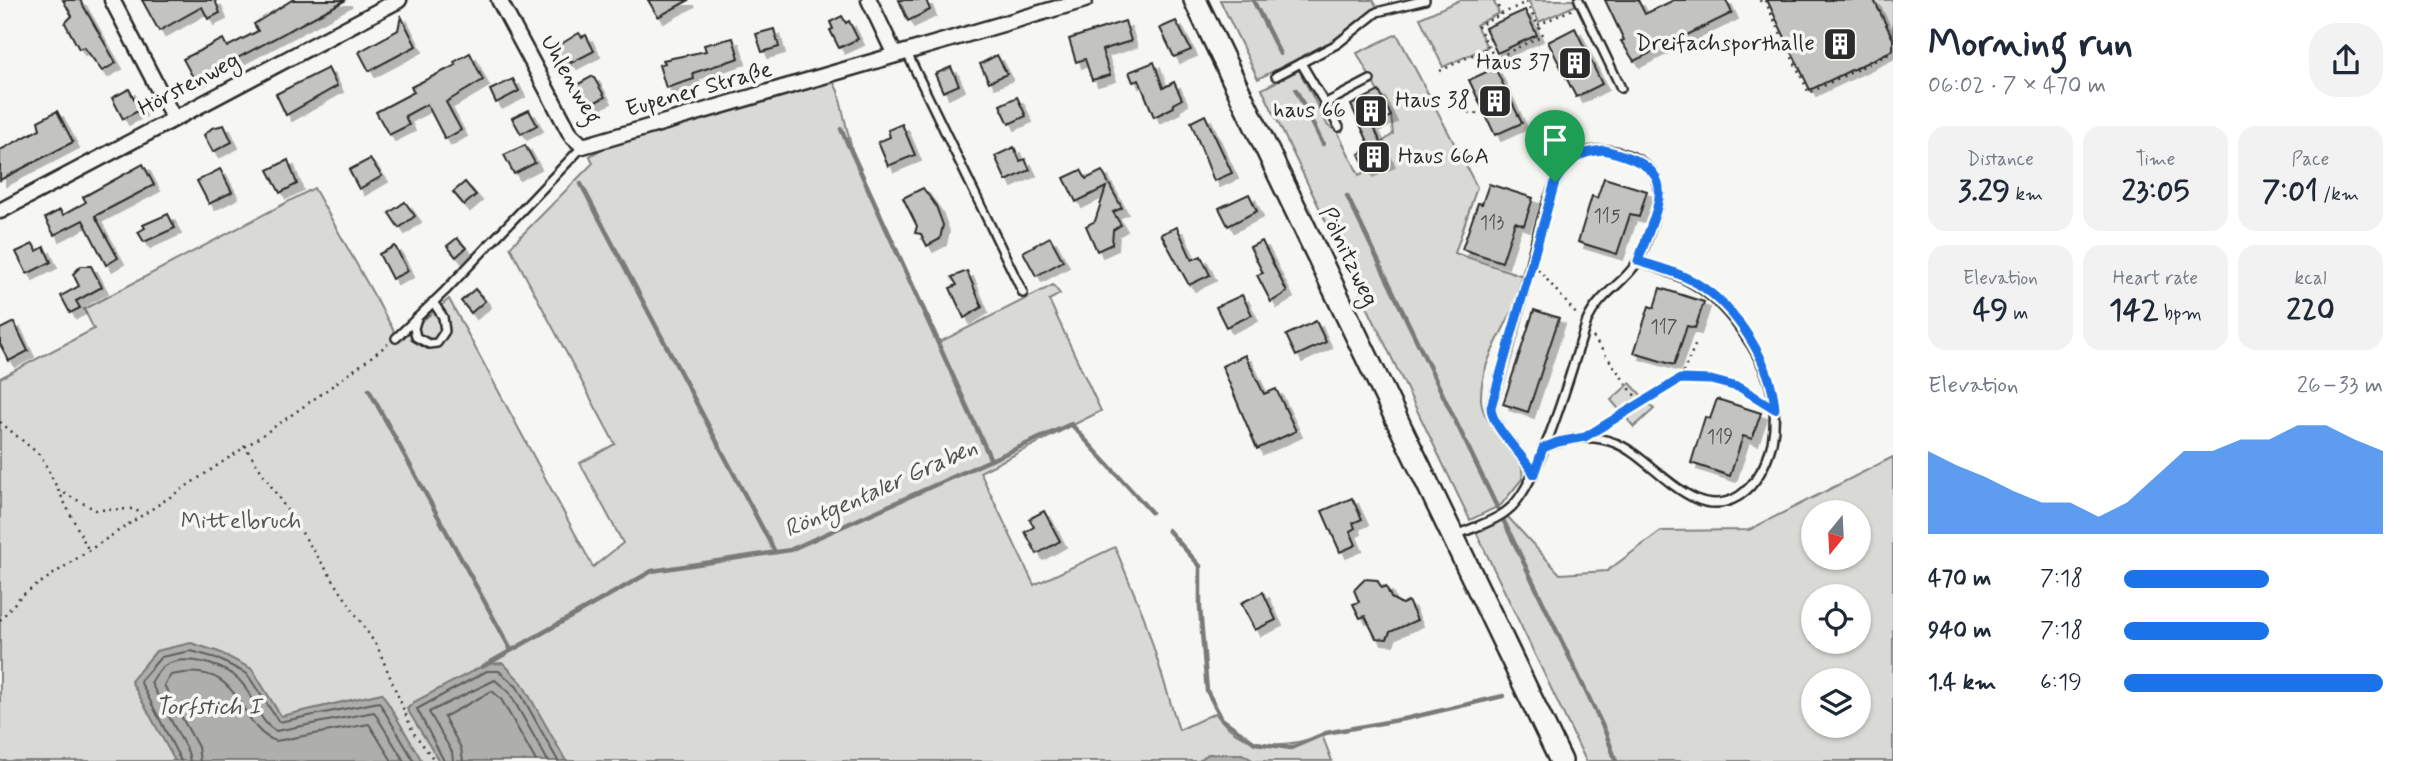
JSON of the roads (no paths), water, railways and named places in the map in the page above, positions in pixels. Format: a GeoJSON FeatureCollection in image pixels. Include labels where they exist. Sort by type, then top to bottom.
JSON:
{"type":"FeatureCollection","features":[{"type":"Feature","properties":{"kind":"street"},"geometry":{"type":"LineString","coordinates":[[112,0],[174,119]]}},
{"type":"Feature","properties":{"kind":"street","name":"Hörstenweg"},"geometry":{"type":"LineString","coordinates":[[0,211],[399,0]]}},
{"type":"Feature","properties":{"kind":"street","name":"Uhlenweg"},"geometry":{"type":"LineString","coordinates":[[499,0],[571,135],[583,146]]}},
{"type":"Feature","properties":{"kind":"street"},"geometry":{"type":"LineString","coordinates":[[869,0],[900,53]]}},
{"type":"Feature","properties":{"kind":"street","name":"Eupener Straße"},"geometry":{"type":"LineString","coordinates":[[583,146],[1085,0]]}},
{"type":"Feature","properties":{"kind":"street","name":"Pölnitzweg"},"geometry":{"type":"LineString","coordinates":[[1195,0],[1561,761]]}},
{"type":"Feature","properties":{"kind":"lane"},"geometry":{"type":"LineString","coordinates":[[1276,76],[1337,44],[1377,12],[1425,0]]}},
{"type":"Feature","properties":{"kind":"lane"},"geometry":{"type":"LineString","coordinates":[[1580,2],[1622,88]]}},
{"type":"Feature","properties":{"kind":"lane"},"geometry":{"type":"LineString","coordinates":[[900,53],[1023,293]]}},
{"type":"Feature","properties":{"kind":"lane"},"geometry":{"type":"LineString","coordinates":[[1301,63],[1339,127]]}},
{"type":"Feature","properties":{"kind":"lane"},"geometry":{"type":"LineString","coordinates":[[1324,104],[1370,80]]}},
{"type":"Feature","properties":{"kind":"lane","name":"Eupener Straße"},"geometry":{"type":"LineString","coordinates":[[396,338],[583,146]]}},
{"type":"Feature","properties":{"kind":"lane"},"geometry":{"type":"LineString","coordinates":[[1454,536],[1507,512],[1528,488],[1534,474],[1594,306],[1638,261],[1659,198],[1656,174],[1644,163],[1604,150],[1577,155],[1567,162],[1555,182],[1491,407],[1494,422],[1524,456],[1534,474]]}},
{"type":"Feature","properties":{"kind":"lane"},"geometry":{"type":"LineString","coordinates":[[1543,448],[1585,437],[1618,443],[1692,496],[1718,503],[1730,501],[1746,491],[1765,464],[1771,445],[1774,390],[1758,353],[1722,306],[1687,278],[1638,261]]}},
{"type":"Feature","properties":{"kind":"lane"},"geometry":{"type":"LineString","coordinates":[[417,317],[414,328],[416,337],[429,344],[437,343],[445,331],[443,317],[433,302]]}},
{"type":"Feature","properties":{"kind":"water","name":"Torfstich I"},"geometry":{"type":"Polygon","coordinates":[[[191,643],[219,652],[252,669],[281,716],[382,693],[422,761],[175,761],[131,681],[156,651],[191,643]]]}},
{"type":"Feature","properties":{"kind":"water"},"geometry":{"type":"Polygon","coordinates":[[[503,663],[522,683],[566,761],[439,761],[407,709],[414,702],[486,664],[503,663]]]}},
{"type":"Feature","properties":{"kind":"water"},"geometry":{"type":"Polygon","coordinates":[[[1208,754],[1242,754],[1254,761],[1199,761],[1208,754]]]}},
{"type":"Feature","properties":{"kind":"waterway"},"geometry":{"type":"LineString","coordinates":[[1253,0],[1280,54]]}},
{"type":"Feature","properties":{"kind":"waterway"},"geometry":{"type":"LineString","coordinates":[[1296,90],[1323,144]]}},
{"type":"Feature","properties":{"kind":"waterway"},"geometry":{"type":"LineString","coordinates":[[841,129],[991,460]]}},
{"type":"Feature","properties":{"kind":"waterway"},"geometry":{"type":"LineString","coordinates":[[581,184],[775,552]]}},
{"type":"Feature","properties":{"kind":"waterway"},"geometry":{"type":"LineString","coordinates":[[1347,196],[1605,731],[1616,761]]}},
{"type":"Feature","properties":{"kind":"waterway"},"geometry":{"type":"LineString","coordinates":[[369,390],[511,650]]}},
{"type":"Feature","properties":{"kind":"waterway","name":"Röntgentaler Graben"},"geometry":{"type":"LineString","coordinates":[[482,667],[652,571],[790,550],[1071,424],[1151,512]]}},
{"type":"Feature","properties":{"kind":"waterway","name":"Röntgentaler Graben"},"geometry":{"type":"LineString","coordinates":[[1168,530],[1200,566],[1200,608],[1207,691],[1222,719],[1255,743],[1291,748],[1326,733],[1409,718],[1503,696]]}},
{"type":"Feature","properties":{"kind":"place","name":"Dreifachsporthalle"},"geometry":{"type":"Point","coordinates":[1840,44]}},
{"type":"Feature","properties":{"kind":"place","name":"Haus 37"},"geometry":{"type":"Point","coordinates":[1575,63]}},
{"type":"Feature","properties":{"kind":"place","name":"Haus 38"},"geometry":{"type":"Point","coordinates":[1495,101]}},
{"type":"Feature","properties":{"kind":"place","name":"haus 66"},"geometry":{"type":"Point","coordinates":[1371,111]}},
{"type":"Feature","properties":{"kind":"place","name":"Haus 66A"},"geometry":{"type":"Point","coordinates":[1374,157]}},
{"type":"Feature","properties":{"kind":"park label","name":"Mittelbruch"},"geometry":{"type":"Point","coordinates":[241,522]}}]}
